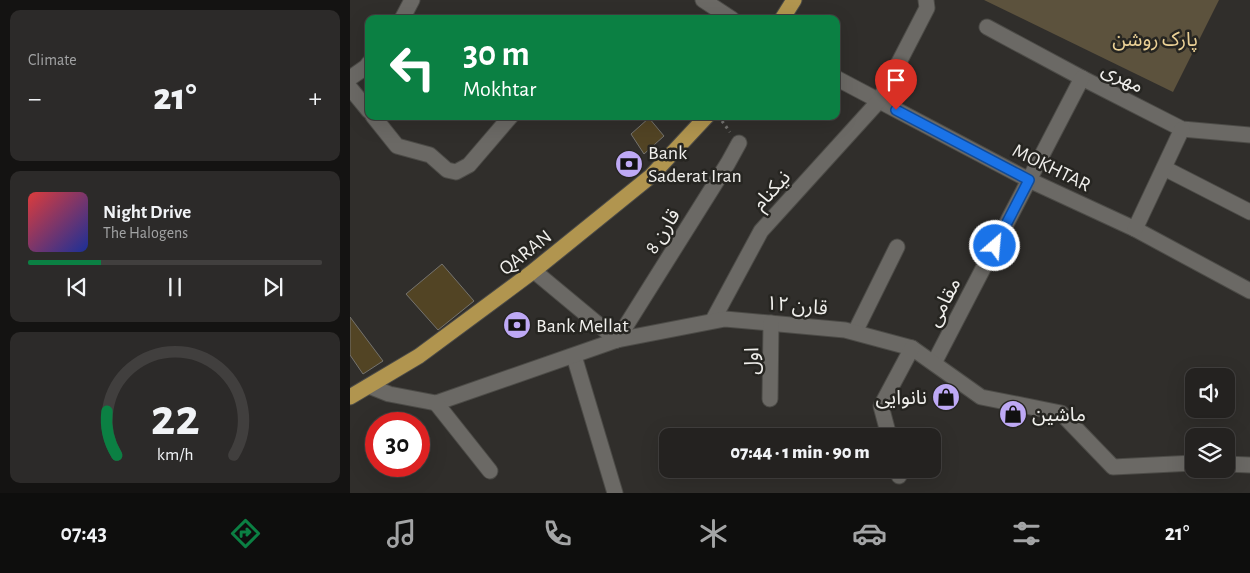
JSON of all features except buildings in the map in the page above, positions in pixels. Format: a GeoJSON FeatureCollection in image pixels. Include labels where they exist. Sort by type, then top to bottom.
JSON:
{"type":"FeatureCollection","features":[{"type":"Feature","properties":{"kind":"main road"},"geometry":{"type":"LineString","coordinates":[[785,15],[794,0]]}},
{"type":"Feature","properties":{"kind":"main road","name":"QARAN"},"geometry":{"type":"LineString","coordinates":[[350,397],[420,356],[534,271],[652,176],[703,120]]}},
{"type":"Feature","properties":{"kind":"street"},"geometry":{"type":"LineString","coordinates":[[404,15],[412,0]]}},
{"type":"Feature","properties":{"kind":"street"},"geometry":{"type":"LineString","coordinates":[[703,0],[726,15]]}},
{"type":"Feature","properties":{"kind":"street","name":"نیکنام"},"geometry":{"type":"LineString","coordinates":[[713,320],[762,231],[879,101],[927,8],[926,0]]}},
{"type":"Feature","properties":{"kind":"street","name":"مهری"},"geometry":{"type":"LineString","coordinates":[[987,27],[1182,129],[1250,135]]}},
{"type":"Feature","properties":{"kind":"street"},"geometry":{"type":"LineString","coordinates":[[350,78],[365,66]]}},
{"type":"Feature","properties":{"kind":"street","name":"مقامی"},"geometry":{"type":"LineString","coordinates":[[934,363],[1082,78]]}},
{"type":"Feature","properties":{"kind":"street","name":"MOKHTAR"},"geometry":{"type":"LineString","coordinates":[[840,80],[1029,180],[1135,229],[1250,291]]}},
{"type":"Feature","properties":{"kind":"street"},"geometry":{"type":"LineString","coordinates":[[350,88],[365,106]]}},
{"type":"Feature","properties":{"kind":"street"},"geometry":{"type":"LineString","coordinates":[[376,120],[397,146],[430,155],[447,170],[456,172],[469,165],[508,120]]}},
{"type":"Feature","properties":{"kind":"street"},"geometry":{"type":"LineString","coordinates":[[1135,229],[1182,129]]}},
{"type":"Feature","properties":{"kind":"street","name":"قارن 8"},"geometry":{"type":"LineString","coordinates":[[617,340],[739,143]]}},
{"type":"Feature","properties":{"kind":"street"},"geometry":{"type":"LineString","coordinates":[[1164,168],[1250,212]]}},
{"type":"Feature","properties":{"kind":"street"},"geometry":{"type":"LineString","coordinates":[[855,332],[897,247]]}},
{"type":"Feature","properties":{"kind":"street"},"geometry":{"type":"LineString","coordinates":[[534,271],[617,340]]}},
{"type":"Feature","properties":{"kind":"street","name":"قارن ۱۲"},"geometry":{"type":"LineString","coordinates":[[369,386],[389,394],[436,403],[617,340],[713,320],[725,319],[771,323],[845,330],[912,348],[981,397],[1061,413],[1113,467],[1185,462]]}},
{"type":"Feature","properties":{"kind":"street","name":"اول"},"geometry":{"type":"LineString","coordinates":[[770,399],[771,323]]}},
{"type":"Feature","properties":{"kind":"street"},"geometry":{"type":"LineString","coordinates":[[886,428],[881,406],[912,348]]}},
{"type":"Feature","properties":{"kind":"street"},"geometry":{"type":"LineString","coordinates":[[574,356],[615,493]]}},
{"type":"Feature","properties":{"kind":"street"},"geometry":{"type":"LineString","coordinates":[[436,403],[490,471]]}},
{"type":"Feature","properties":{"kind":"street"},"geometry":{"type":"LineString","coordinates":[[1235,464],[1250,465]]}},
{"type":"Feature","properties":{"kind":"green space","name":"پارک روشن"},"geometry":{"type":"Polygon","coordinates":[[[984,0],[1219,0],[1173,92],[984,0]]]}},
{"type":"Feature","properties":{"kind":"place","name":"Bank Saderat Iran"},"geometry":{"type":"Point","coordinates":[629,164]}},
{"type":"Feature","properties":{"kind":"place","name":"Bank Mellat"},"geometry":{"type":"Point","coordinates":[517,325]}},
{"type":"Feature","properties":{"kind":"place","name":"نانوایی"},"geometry":{"type":"Point","coordinates":[946,397]}},
{"type":"Feature","properties":{"kind":"place","name":"ماشین"},"geometry":{"type":"Point","coordinates":[1013,414]}},
{"type":"Feature","properties":{"kind":"route"},"geometry":{"type":"LineString","coordinates":[[896,110],[1029,180],[995,246]]}}]}
